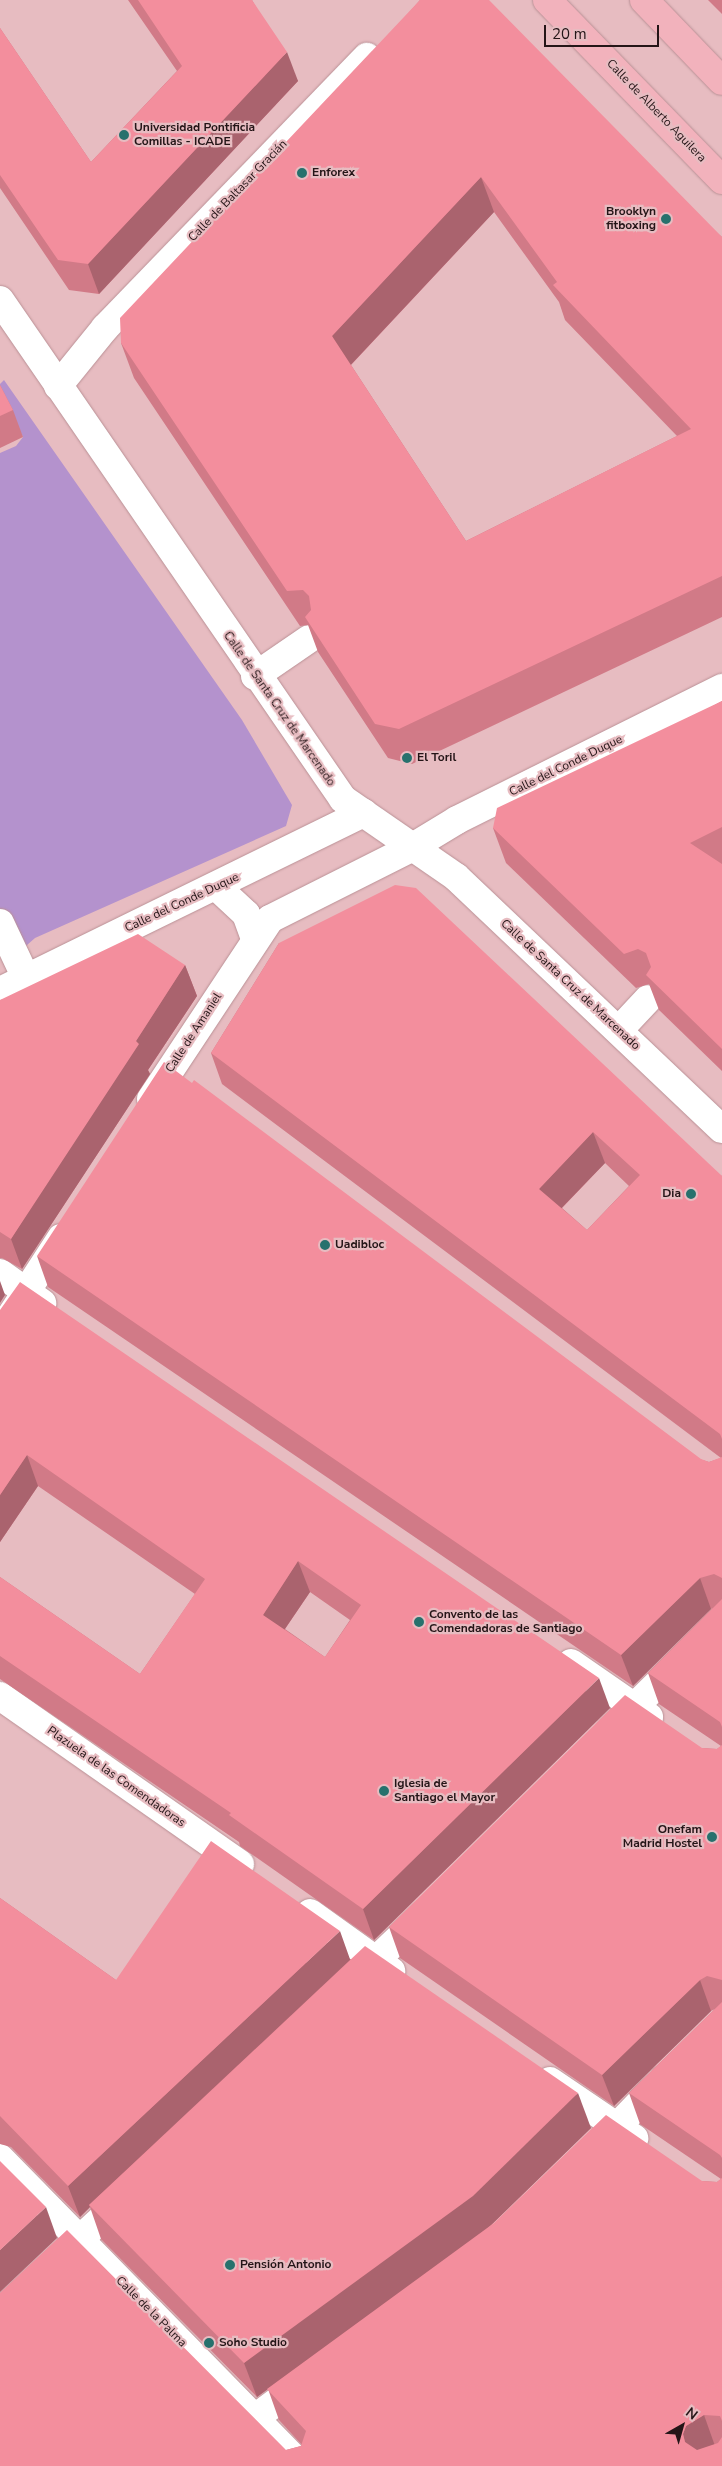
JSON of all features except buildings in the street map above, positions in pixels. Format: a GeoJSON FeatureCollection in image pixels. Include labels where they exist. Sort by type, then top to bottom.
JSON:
{"type":"FeatureCollection","features":[{"type":"Feature","properties":{"kind":"main road","name":"Calle de Alberto Aguilera"},"geometry":{"type":"LineString","coordinates":[[547,0],[722,180]]}},
{"type":"Feature","properties":{"kind":"main road"},"geometry":{"type":"LineString","coordinates":[[644,0],[722,81]]}},
{"type":"Feature","properties":{"kind":"street","name":"Calle de Baltasar Gracián"},"geometry":{"type":"LineString","coordinates":[[58,386],[105,328],[388,36]]}},
{"type":"Feature","properties":{"kind":"street","name":"Calle de Santa Cruz de Marcenado"},"geometry":{"type":"LineString","coordinates":[[0,300],[255,676],[327,780],[343,799],[456,877],[722,1130]]}},
{"type":"Feature","properties":{"kind":"street"},"geometry":{"type":"LineString","coordinates":[[255,676],[309,639]]}},
{"type":"Feature","properties":{"kind":"street","name":"Calle del Conde Duque"},"geometry":{"type":"LineString","coordinates":[[412,848],[457,820],[722,688]]}},
{"type":"Feature","properties":{"kind":"street","name":"Calle del Conde Duque"},"geometry":{"type":"LineString","coordinates":[[0,991],[217,887],[364,813]]}},
{"type":"Feature","properties":{"kind":"street","name":"Calle de Amaniel"},"geometry":{"type":"LineString","coordinates":[[136,1122],[255,939],[270,919],[412,848]]}},
{"type":"Feature","properties":{"kind":"street"},"geometry":{"type":"LineString","coordinates":[[217,887],[246,914],[255,939]]}},
{"type":"Feature","properties":{"kind":"street"},"geometry":{"type":"LineString","coordinates":[[0,923],[26,978]]}},
{"type":"Feature","properties":{"kind":"street"},"geometry":{"type":"LineString","coordinates":[[619,1030],[648,999]]}},
{"type":"Feature","properties":{"kind":"street"},"geometry":{"type":"LineString","coordinates":[[172,1066],[196,1084]]}},
{"type":"Feature","properties":{"kind":"street"},"geometry":{"type":"LineString","coordinates":[[0,1332],[73,1219]]}},
{"type":"Feature","properties":{"kind":"street"},"geometry":{"type":"LineString","coordinates":[[0,1273],[67,1320]]}},
{"type":"Feature","properties":{"kind":"street"},"geometry":{"type":"LineString","coordinates":[[592,1749],[722,1620]]}},
{"type":"Feature","properties":{"kind":"street"},"geometry":{"type":"LineString","coordinates":[[553,1651],[674,1734]]}},
{"type":"Feature","properties":{"kind":"street","name":"Plazuela de las Comendadoras"},"geometry":{"type":"LineString","coordinates":[[0,1696],[264,1881]]}},
{"type":"Feature","properties":{"kind":"street"},"geometry":{"type":"LineString","coordinates":[[338,1996],[442,1896]]}},
{"type":"Feature","properties":{"kind":"street"},"geometry":{"type":"LineString","coordinates":[[288,1898],[416,1989]]}},
{"type":"Feature","properties":{"kind":"street"},"geometry":{"type":"LineString","coordinates":[[583,2160],[682,2061]]}},
{"type":"Feature","properties":{"kind":"street"},"geometry":{"type":"LineString","coordinates":[[528,2065],[655,2152]]}},
{"type":"Feature","properties":{"kind":"street","name":"Calle de la Palma"},"geometry":{"type":"LineString","coordinates":[[0,2158],[302,2466]]}},
{"type":"Feature","properties":{"kind":"street"},"geometry":{"type":"LineString","coordinates":[[0,2313],[144,2179]]}},
{"type":"Feature","properties":{"kind":"street"},"geometry":{"type":"LineString","coordinates":[[255,2418],[320,2371]]}},
{"type":"Feature","properties":{"kind":"shaded area"},"geometry":{"type":"Polygon","coordinates":[[[4,380],[242,720],[292,805],[286,826],[35,938],[19,952],[0,909],[0,453],[16,446],[23,437],[0,394],[0,384],[4,380]]]}},
{"type":"Feature","properties":{"kind":"place","name":"Universidad Pontificia Comillas - ICADE"},"geometry":{"type":"Point","coordinates":[124,135]}},
{"type":"Feature","properties":{"kind":"place","name":"Enforex"},"geometry":{"type":"Point","coordinates":[302,173]}},
{"type":"Feature","properties":{"kind":"place","name":"Brooklyn fitboxing"},"geometry":{"type":"Point","coordinates":[666,219]}},
{"type":"Feature","properties":{"kind":"place","name":"El Toril"},"geometry":{"type":"Point","coordinates":[407,758]}},
{"type":"Feature","properties":{"kind":"place","name":"Dia"},"geometry":{"type":"Point","coordinates":[691,1194]}},
{"type":"Feature","properties":{"kind":"place","name":"Uadibloc"},"geometry":{"type":"Point","coordinates":[325,1245]}},
{"type":"Feature","properties":{"kind":"place","name":"Convento de las Comendadoras de Santiago"},"geometry":{"type":"Point","coordinates":[419,1622]}},
{"type":"Feature","properties":{"kind":"place","name":"Iglesia de Santiago el Mayor"},"geometry":{"type":"Point","coordinates":[384,1791]}},
{"type":"Feature","properties":{"kind":"place","name":"Onefam Madrid Hostel"},"geometry":{"type":"Point","coordinates":[712,1837]}},
{"type":"Feature","properties":{"kind":"place","name":"Pensión Antonio"},"geometry":{"type":"Point","coordinates":[230,2265]}},
{"type":"Feature","properties":{"kind":"place","name":"Soho Studio"},"geometry":{"type":"Point","coordinates":[209,2343]}}]}
